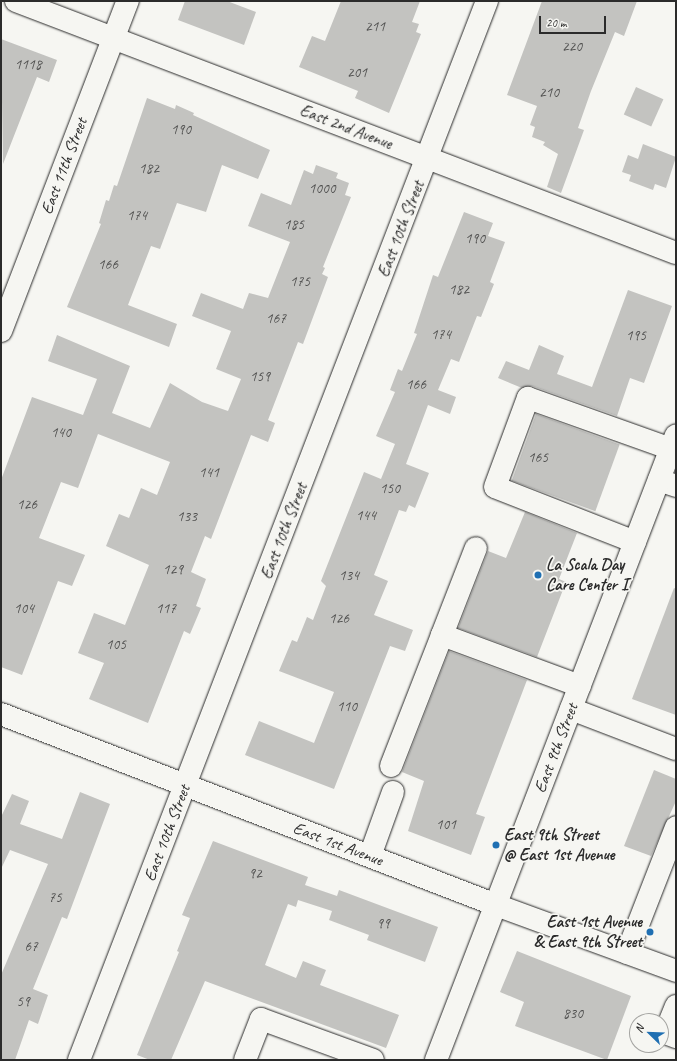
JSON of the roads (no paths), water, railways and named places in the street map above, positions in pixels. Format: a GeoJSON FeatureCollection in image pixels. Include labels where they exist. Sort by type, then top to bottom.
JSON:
{"type":"FeatureCollection","features":[{"type":"Feature","properties":{"kind":"street","name":"East 2nd Avenue"},"geometry":{"type":"LineString","coordinates":[[16,1],[676,253]]}},
{"type":"Feature","properties":{"kind":"street","name":"East 11th Street"},"geometry":{"type":"LineString","coordinates":[[1,331],[128,1]]}},
{"type":"Feature","properties":{"kind":"street","name":"East 10th Street"},"geometry":{"type":"LineString","coordinates":[[79,1060],[428,158],[487,1]]}},
{"type":"Feature","properties":{"kind":"street"},"geometry":{"type":"LineString","coordinates":[[635,542],[495,487],[528,398],[673,442]]}},
{"type":"Feature","properties":{"kind":"street","name":"East 9th Street"},"geometry":{"type":"LineString","coordinates":[[436,1060],[635,542],[668,483],[673,442]]}},
{"type":"Feature","properties":{"kind":"street"},"geometry":{"type":"LineString","coordinates":[[391,766],[476,548]]}},
{"type":"Feature","properties":{"kind":"street"},"geometry":{"type":"LineString","coordinates":[[442,634],[580,686]]}},
{"type":"Feature","properties":{"kind":"street"},"geometry":{"type":"LineString","coordinates":[[571,709],[676,749]]}},
{"type":"Feature","properties":{"kind":"street","name":"East 1st Avenue"},"geometry":{"type":"LineString","coordinates":[[1,714],[496,905],[676,971]]}},
{"type":"Feature","properties":{"kind":"street"},"geometry":{"type":"LineString","coordinates":[[370,856],[393,792]]}},
{"type":"Feature","properties":{"kind":"street"},"geometry":{"type":"LineString","coordinates":[[627,953],[676,827]]}},
{"type":"Feature","properties":{"kind":"street"},"geometry":{"type":"LineString","coordinates":[[676,1006],[665,1033],[676,1037]]}},
{"type":"Feature","properties":{"kind":"street"},"geometry":{"type":"LineString","coordinates":[[245,1060],[261,1019],[373,1060]]}},
{"type":"Feature","properties":{"kind":"place","name":"La Scala Day Care Center I"},"geometry":{"type":"Point","coordinates":[538,575]}},
{"type":"Feature","properties":{"kind":"place","name":"East 9th Street @ East 1st Avenue"},"geometry":{"type":"Point","coordinates":[496,845]}},
{"type":"Feature","properties":{"kind":"place","name":"East 1st Avenue & East 9th Street"},"geometry":{"type":"Point","coordinates":[650,932]}}]}
